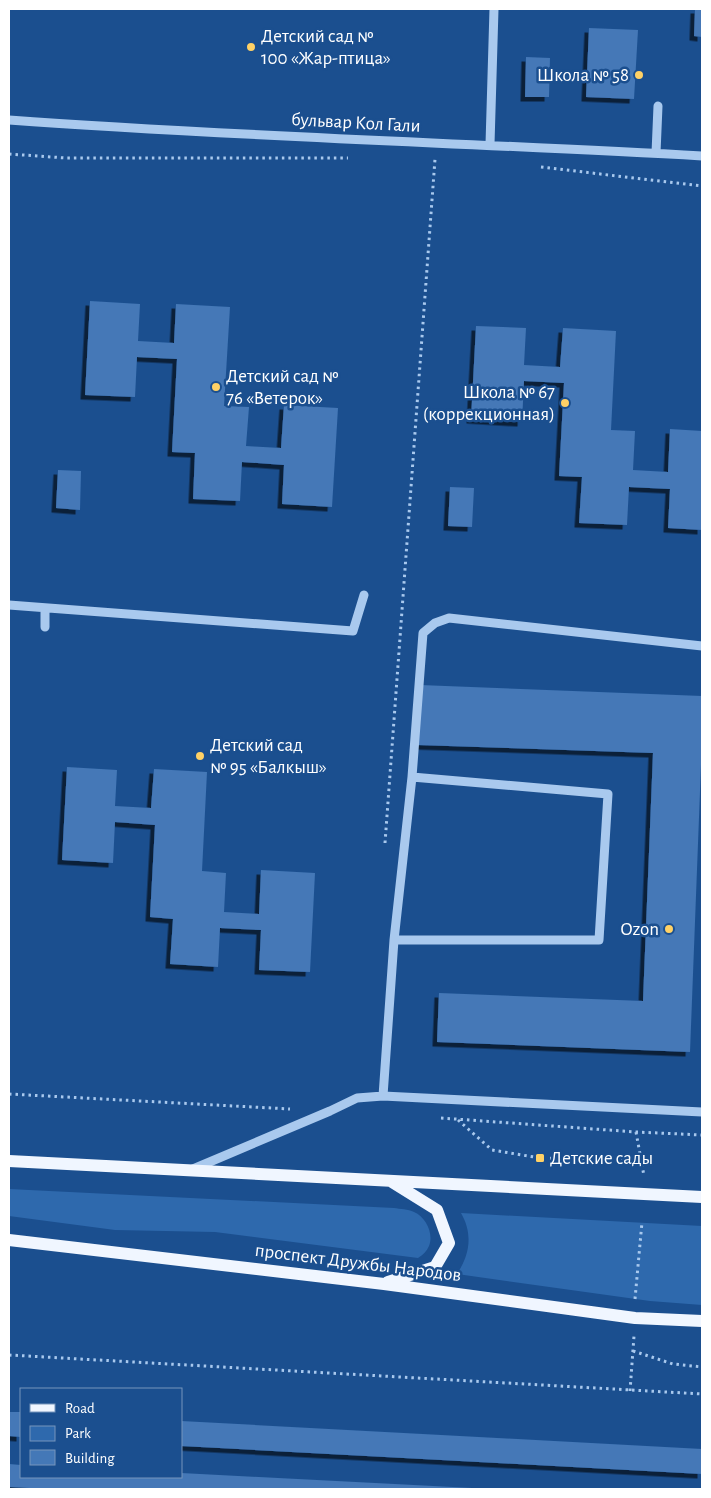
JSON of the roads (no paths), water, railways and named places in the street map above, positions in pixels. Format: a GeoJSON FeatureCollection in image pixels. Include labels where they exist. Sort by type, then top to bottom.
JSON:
{"type":"FeatureCollection","features":[{"type":"Feature","properties":{"kind":"main road"},"geometry":{"type":"LineString","coordinates":[[9,1161],[702,1197]]}},
{"type":"Feature","properties":{"kind":"main road"},"geometry":{"type":"LineString","coordinates":[[384,1284],[435,1267],[449,1243],[437,1210],[390,1181]]}},
{"type":"Feature","properties":{"kind":"main road","name":"проспект Дружбы Народов"},"geometry":{"type":"LineString","coordinates":[[9,1240],[384,1284],[635,1318],[702,1321]]}},
{"type":"Feature","properties":{"kind":"street"},"geometry":{"type":"LineString","coordinates":[[490,144],[494,9]]}},
{"type":"Feature","properties":{"kind":"street"},"geometry":{"type":"LineString","coordinates":[[656,153],[658,106]]}},
{"type":"Feature","properties":{"kind":"street","name":"бульвар Кол Гали"},"geometry":{"type":"LineString","coordinates":[[9,120],[702,156]]}},
{"type":"Feature","properties":{"kind":"street"},"geometry":{"type":"LineString","coordinates":[[9,605],[353,631],[364,595]]}},
{"type":"Feature","properties":{"kind":"street"},"geometry":{"type":"LineString","coordinates":[[44,627],[45,608]]}},
{"type":"Feature","properties":{"kind":"street"},"geometry":{"type":"LineString","coordinates":[[383,1096],[394,940],[412,777],[423,633],[434,623],[449,618],[702,646]]}},
{"type":"Feature","properties":{"kind":"street"},"geometry":{"type":"LineString","coordinates":[[394,940],[600,940],[608,794],[412,777]]}},
{"type":"Feature","properties":{"kind":"street"},"geometry":{"type":"LineString","coordinates":[[190,1170],[357,1098],[383,1096],[702,1112]]}},
{"type":"Feature","properties":{"kind":"place","name":"Детский сад № 100 «Жар-птица»"},"geometry":{"type":"Point","coordinates":[251,47]}},
{"type":"Feature","properties":{"kind":"place","name":"Школа № 58"},"geometry":{"type":"Point","coordinates":[639,75]}},
{"type":"Feature","properties":{"kind":"place","name":"Детский сад № 76 «Ветерок»"},"geometry":{"type":"Point","coordinates":[216,387]}},
{"type":"Feature","properties":{"kind":"place","name":"Школа № 67 (коррекционная)"},"geometry":{"type":"Point","coordinates":[565,403]}},
{"type":"Feature","properties":{"kind":"place","name":"Детский сад № 95 «Балкыш»"},"geometry":{"type":"Point","coordinates":[200,756]}},
{"type":"Feature","properties":{"kind":"place","name":"Ozon"},"geometry":{"type":"Point","coordinates":[669,929]}},
{"type":"Feature","properties":{"kind":"place","name":"Детские сады"},"geometry":{"type":"Point","coordinates":[540,1158]}}]}
